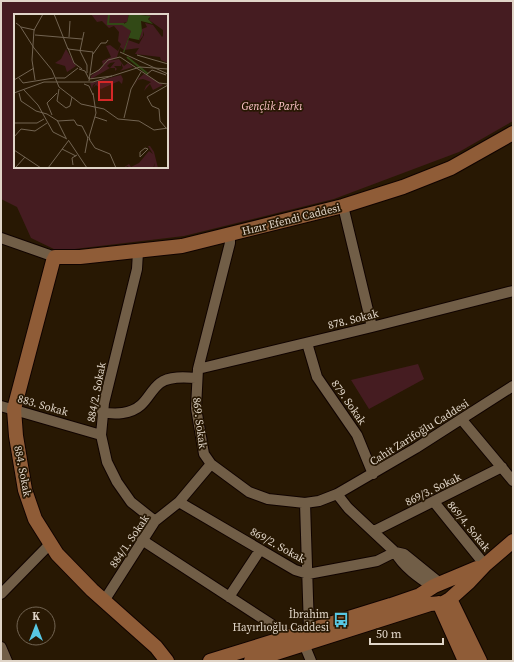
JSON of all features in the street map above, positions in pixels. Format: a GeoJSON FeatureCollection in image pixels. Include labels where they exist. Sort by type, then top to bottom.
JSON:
{"type":"FeatureCollection","features":[{"type":"Feature","properties":{"kind":"street","name":"Hızır Efendi Caddesi"},"geometry":{"type":"LineString","coordinates":[[55,257],[80,258],[182,246],[343,206],[437,174],[512,137]]}},
{"type":"Feature","properties":{"kind":"street"},"geometry":{"type":"LineString","coordinates":[[343,206],[372,327]]}},
{"type":"Feature","properties":{"kind":"street","name":"869. Sokak"},"geometry":{"type":"LineString","coordinates":[[230,235],[230,244],[197,373],[196,408],[199,434],[204,454],[211,464],[249,492],[268,499],[305,503],[337,494]]}},
{"type":"Feature","properties":{"kind":"street"},"geometry":{"type":"LineString","coordinates":[[1,238],[55,257]]}},
{"type":"Feature","properties":{"kind":"street","name":"884/2. Sokak"},"geometry":{"type":"LineString","coordinates":[[138,252],[136,268],[102,412],[101,435],[107,462],[117,482],[131,502],[155,521]]}},
{"type":"Feature","properties":{"kind":"street","name":"884. Sokak"},"geometry":{"type":"LineString","coordinates":[[55,257],[50,268],[8,407],[15,430],[25,490],[35,519],[57,554],[104,601],[156,647],[167,661]]}},
{"type":"Feature","properties":{"kind":"street","name":"878. Sokak"},"geometry":{"type":"LineString","coordinates":[[102,412],[113,414],[131,411],[141,405],[160,383],[170,379],[513,291]]}},
{"type":"Feature","properties":{"kind":"street","name":"879. Sokak"},"geometry":{"type":"LineString","coordinates":[[307,343],[316,377],[357,435],[373,474]]}},
{"type":"Feature","properties":{"kind":"street","name":"Cahit Zarifoğlu Caddesi"},"geometry":{"type":"LineString","coordinates":[[337,494],[462,420],[513,386]]}},
{"type":"Feature","properties":{"kind":"street","name":"883. Sokak"},"geometry":{"type":"LineString","coordinates":[[8,407],[101,435]]}},
{"type":"Feature","properties":{"kind":"street"},"geometry":{"type":"LineString","coordinates":[[462,420],[513,481]]}},
{"type":"Feature","properties":{"kind":"street","name":"884/1. Sokak"},"geometry":{"type":"LineString","coordinates":[[104,601],[155,521],[179,502],[211,464]]}},
{"type":"Feature","properties":{"kind":"street","name":"869/3. Sokak"},"geometry":{"type":"LineString","coordinates":[[374,531],[502,468]]}},
{"type":"Feature","properties":{"kind":"street"},"geometry":{"type":"LineString","coordinates":[[337,494],[348,508],[396,552],[404,554],[437,586],[449,586],[444,600],[465,661]]}},
{"type":"Feature","properties":{"kind":"street","name":"869/2. Sokak"},"geometry":{"type":"LineString","coordinates":[[179,502],[295,570],[308,574],[377,561],[396,552]]}},
{"type":"Feature","properties":{"kind":"street","name":"869/4. Sokak"},"geometry":{"type":"LineString","coordinates":[[434,502],[485,565]]}},
{"type":"Feature","properties":{"kind":"street"},"geometry":{"type":"LineString","coordinates":[[305,503],[309,629]]}},
{"type":"Feature","properties":{"kind":"street"},"geometry":{"type":"LineString","coordinates":[[142,540],[271,624],[282,638]]}},
{"type":"Feature","properties":{"kind":"street"},"geometry":{"type":"LineString","coordinates":[[251,661],[444,600],[469,582],[485,565],[513,541]]}},
{"type":"Feature","properties":{"kind":"street"},"geometry":{"type":"LineString","coordinates":[[1,594],[50,544]]}},
{"type":"Feature","properties":{"kind":"street"},"geometry":{"type":"LineString","coordinates":[[229,597],[260,550]]}},
{"type":"Feature","properties":{"kind":"street"},"geometry":{"type":"LineString","coordinates":[[210,661],[309,629],[391,605],[485,565]]}},
{"type":"Feature","properties":{"kind":"street"},"geometry":{"type":"LineString","coordinates":[[437,586],[433,600],[444,600]]}},
{"type":"Feature","properties":{"kind":"street"},"geometry":{"type":"LineString","coordinates":[[444,600],[480,661]]}},
{"type":"Feature","properties":{"kind":"street"},"geometry":{"type":"LineString","coordinates":[[304,644],[311,661]]}},
{"type":"Feature","properties":{"kind":"street"},"geometry":{"type":"LineString","coordinates":[[1,647],[7,661]]}},
{"type":"Feature","properties":{"kind":"green space","name":"Gençlik Parkı"},"geometry":{"type":"Polygon","coordinates":[[[1,1],[513,1],[513,121],[459,152],[334,199],[184,236],[58,251],[31,238],[17,207],[1,199],[1,1]]]}},
{"type":"Feature","properties":{"kind":"green space"},"geometry":{"type":"Polygon","coordinates":[[[418,364],[424,379],[369,409],[351,380],[418,364]]]}},
{"type":"Feature","properties":{"kind":"place","name":"İbrahim Hayırlıoğlu Caddesi"},"geometry":{"type":"Point","coordinates":[341,620]}}]}
